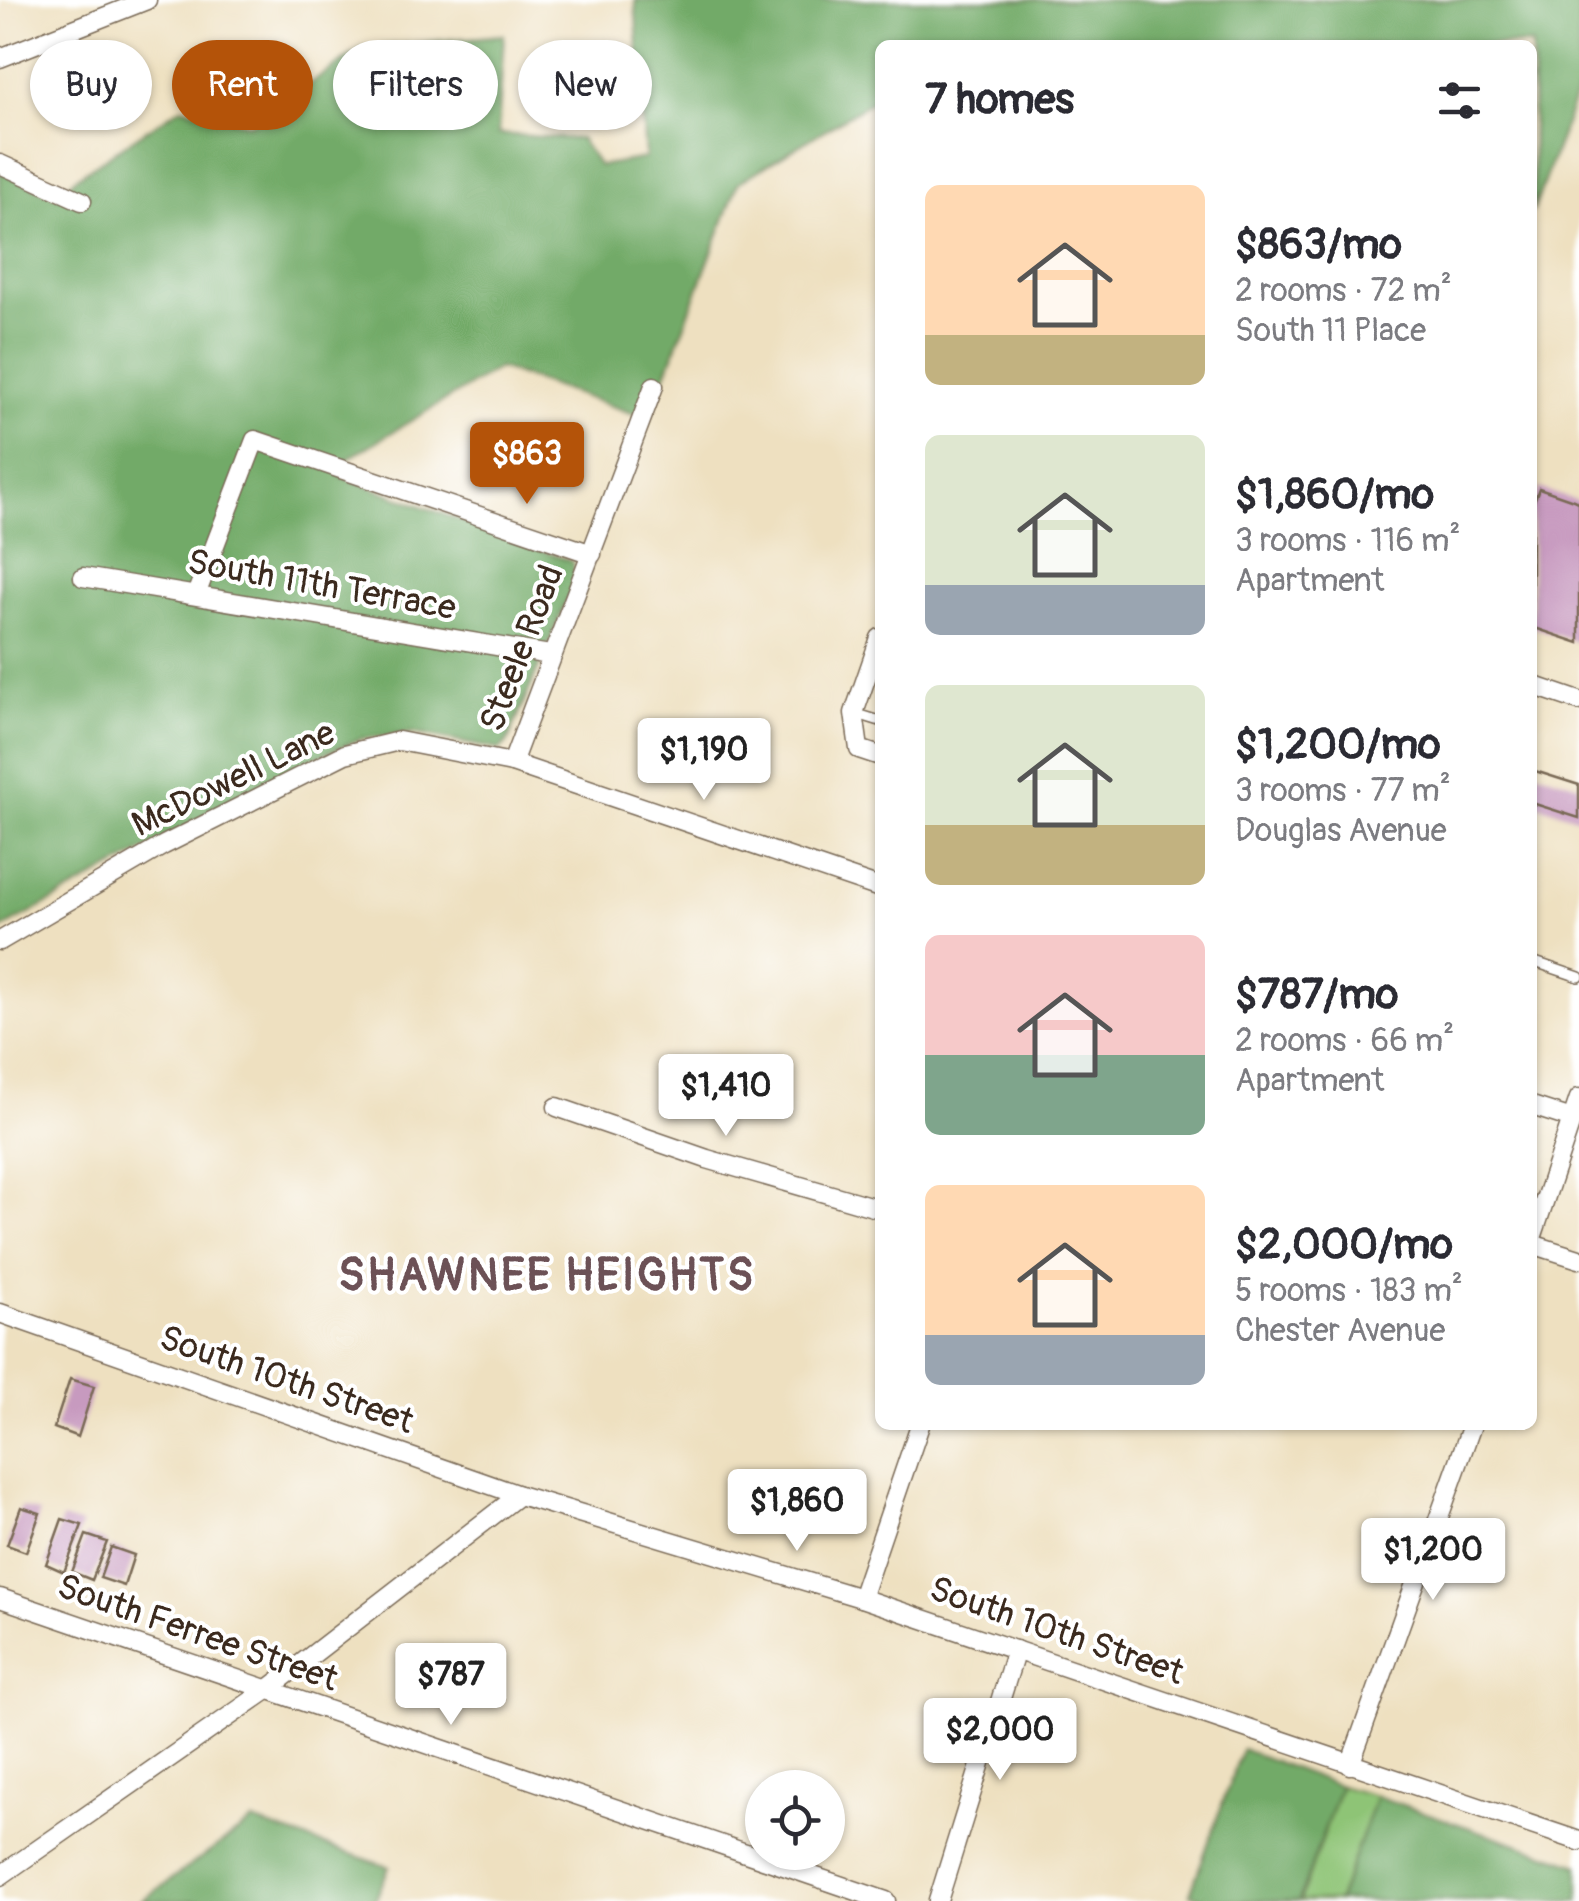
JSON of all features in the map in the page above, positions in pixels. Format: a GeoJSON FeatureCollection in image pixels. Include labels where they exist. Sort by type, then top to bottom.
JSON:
{"type":"FeatureCollection","features":[{"type":"Feature","properties":{"kind":"street"},"geometry":{"type":"LineString","coordinates":[[0,58],[147,0]]}},
{"type":"Feature","properties":{"kind":"street"},"geometry":{"type":"LineString","coordinates":[[0,164],[82,201]]}},
{"type":"Feature","properties":{"kind":"street","name":"Steele Road"},"geometry":{"type":"LineString","coordinates":[[512,763],[654,386]]}},
{"type":"Feature","properties":{"kind":"street"},"geometry":{"type":"LineString","coordinates":[[196,595],[255,440],[592,554]]}},
{"type":"Feature","properties":{"kind":"street","name":"South 11th Terrace"},"geometry":{"type":"LineString","coordinates":[[83,578],[550,655]]}},
{"type":"Feature","properties":{"kind":"street"},"geometry":{"type":"LineString","coordinates":[[875,652],[854,713],[860,749],[875,754]]}},
{"type":"Feature","properties":{"kind":"street"},"geometry":{"type":"LineString","coordinates":[[1537,686],[1579,701]]}},
{"type":"Feature","properties":{"kind":"street","name":"McDowell Lane"},"geometry":{"type":"LineString","coordinates":[[0,941],[164,845],[345,754],[399,741],[512,763],[875,886]]}},
{"type":"Feature","properties":{"kind":"street"},"geometry":{"type":"LineString","coordinates":[[1537,1226],[1579,1098]]}},
{"type":"Feature","properties":{"kind":"street"},"geometry":{"type":"LineString","coordinates":[[558,1107],[706,1158],[875,1207]]}},
{"type":"Feature","properties":{"kind":"street"},"geometry":{"type":"LineString","coordinates":[[1537,1108],[1572,1120]]}},
{"type":"Feature","properties":{"kind":"street"},"geometry":{"type":"LineString","coordinates":[[1537,1243],[1579,1259]]}},
{"type":"Feature","properties":{"kind":"street","name":"South 10th Street"},"geometry":{"type":"LineString","coordinates":[[0,1313],[519,1495],[861,1598],[1579,1841]]}},
{"type":"Feature","properties":{"kind":"street"},"geometry":{"type":"LineString","coordinates":[[861,1598],[918,1430]]}},
{"type":"Feature","properties":{"kind":"street"},"geometry":{"type":"LineString","coordinates":[[1350,1765],[1470,1430]]}},
{"type":"Feature","properties":{"kind":"street"},"geometry":{"type":"LineString","coordinates":[[0,1876],[267,1690],[519,1495]]}},
{"type":"Feature","properties":{"kind":"street","name":"South Ferree Street"},"geometry":{"type":"LineString","coordinates":[[0,1598],[886,1901]]}},
{"type":"Feature","properties":{"kind":"street"},"geometry":{"type":"LineString","coordinates":[[938,1901],[1016,1650]]}},
{"type":"Feature","properties":{"kind":"lane"},"geometry":{"type":"LineString","coordinates":[[854,713],[875,719]]}},
{"type":"Feature","properties":{"kind":"lane"},"geometry":{"type":"LineString","coordinates":[[1537,963],[1579,976]]}},
{"type":"Feature","properties":{"kind":"green space"},"geometry":{"type":"Polygon","coordinates":[[[635,0],[1579,0],[1579,86],[1537,201],[1537,40],[875,40],[875,99],[738,183],[649,419],[499,368],[349,458],[341,476],[573,562],[575,580],[507,743],[500,750],[412,733],[360,739],[311,759],[0,930],[0,171],[57,197],[75,178],[172,113],[172,130],[313,130],[313,82],[333,68],[333,130],[498,130],[498,40],[450,40],[504,35],[498,134],[580,139],[599,166],[645,158],[643,130],[652,130],[652,40],[638,40],[635,0]]]}},
{"type":"Feature","properties":{"kind":"green space"},"geometry":{"type":"Polygon","coordinates":[[[1242,1749],[1340,1786],[1299,1901],[1209,1901],[1190,1894],[1242,1749]]]}},
{"type":"Feature","properties":{"kind":"green space"},"geometry":{"type":"Polygon","coordinates":[[[1340,1786],[1376,1796],[1338,1901],[1300,1901],[1340,1786]]]}},
{"type":"Feature","properties":{"kind":"green space"},"geometry":{"type":"Polygon","coordinates":[[[1376,1796],[1579,1865],[1579,1901],[1338,1901],[1376,1796]]]}},
{"type":"Feature","properties":{"kind":"green space"},"geometry":{"type":"Polygon","coordinates":[[[253,1821],[389,1867],[375,1901],[141,1901],[253,1821]]]}},
{"type":"Feature","properties":{"kind":"building"},"geometry":{"type":"Polygon","coordinates":[[[1539,488],[1579,502],[1579,643],[1537,629],[1539,488]]]}},
{"type":"Feature","properties":{"kind":"building"},"geometry":{"type":"Polygon","coordinates":[[[1537,772],[1579,785],[1579,818],[1537,805],[1537,772]]]}},
{"type":"Feature","properties":{"kind":"building"},"geometry":{"type":"Polygon","coordinates":[[[70,1379],[94,1386],[78,1437],[54,1428],[70,1379]]]}},
{"type":"Feature","properties":{"kind":"building"},"geometry":{"type":"Polygon","coordinates":[[[21,1507],[40,1513],[26,1552],[7,1545],[21,1507]]]}},
{"type":"Feature","properties":{"kind":"building"},"geometry":{"type":"Polygon","coordinates":[[[62,1519],[82,1525],[64,1572],[46,1564],[62,1519]]]}},
{"type":"Feature","properties":{"kind":"building"},"geometry":{"type":"Polygon","coordinates":[[[86,1535],[107,1542],[92,1580],[72,1572],[86,1535]]]}},
{"type":"Feature","properties":{"kind":"building"},"geometry":{"type":"Polygon","coordinates":[[[111,1547],[134,1555],[124,1586],[100,1578],[111,1547]]]}},
{"type":"Feature","properties":{"kind":"district","name":"SHAWNEE HEIGHTS"},"geometry":{"type":"Point","coordinates":[547,1274]}}]}
